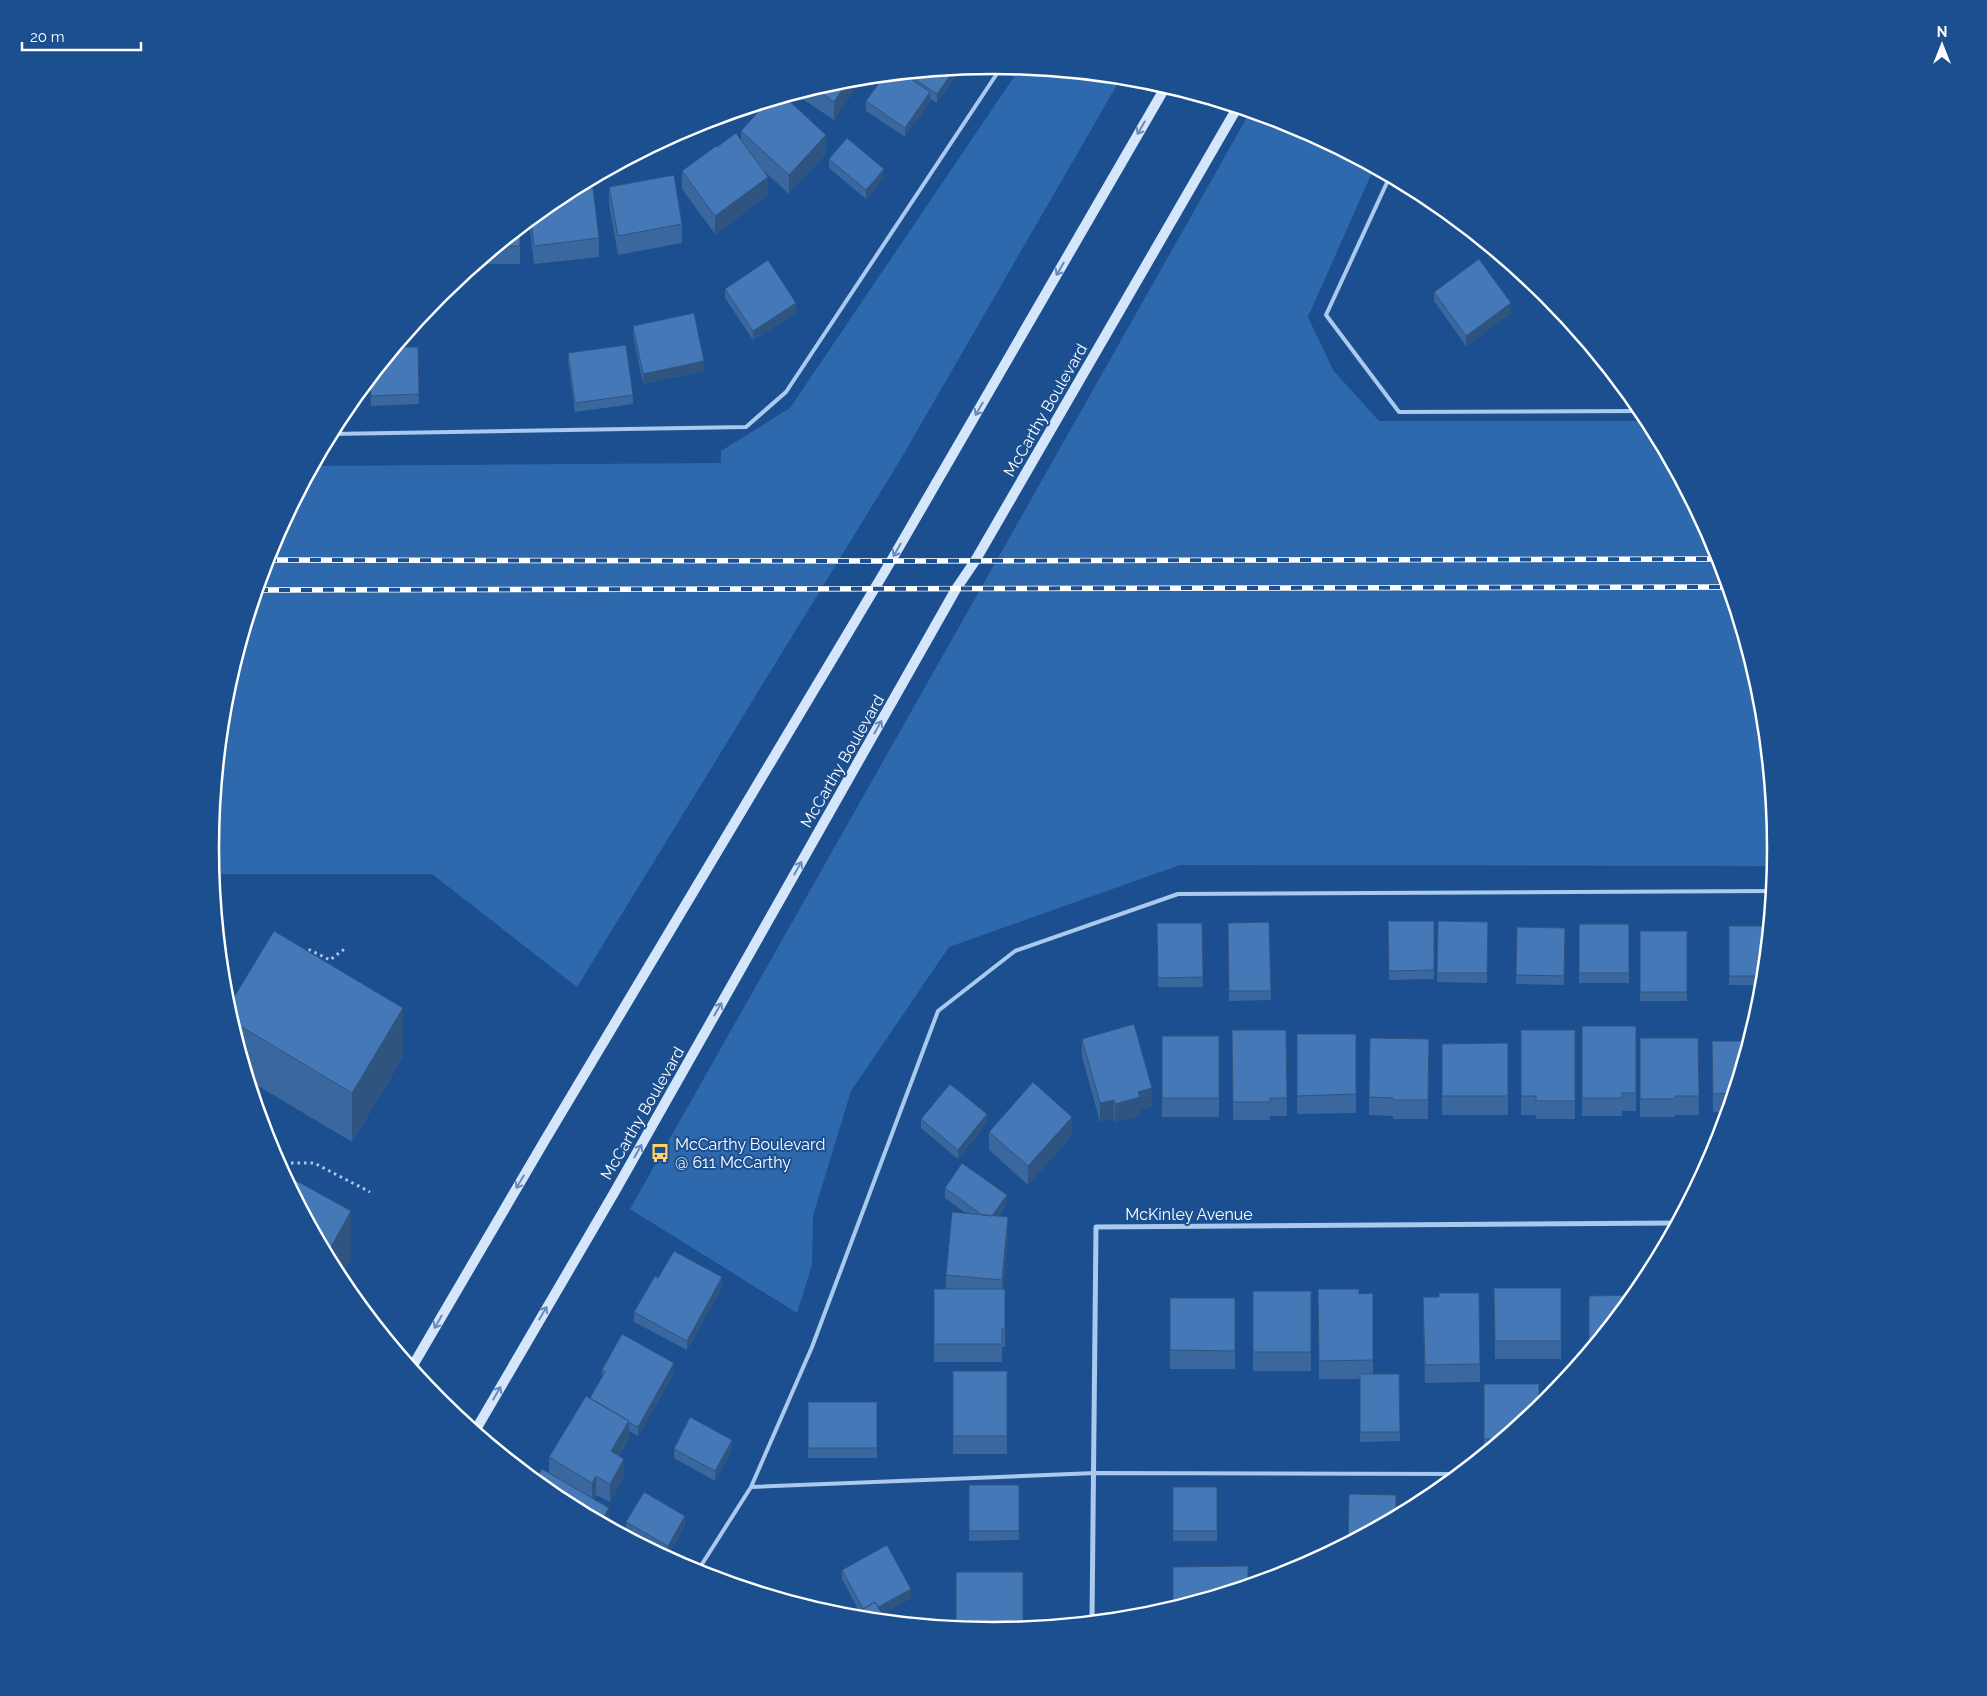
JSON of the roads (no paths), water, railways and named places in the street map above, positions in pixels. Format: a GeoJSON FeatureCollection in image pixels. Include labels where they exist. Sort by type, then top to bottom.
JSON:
{"type":"FeatureCollection","features":[{"type":"Feature","properties":{"kind":"main road"},"geometry":{"type":"LineString","coordinates":[[415,1362],[540,1148],[891,561],[1162,93]]}},
{"type":"Feature","properties":{"kind":"main road","name":"McCarthy Boulevard"},"geometry":{"type":"LineString","coordinates":[[478,1425],[614,1193],[956,589],[975,561],[1234,113]]}},
{"type":"Feature","properties":{"kind":"street","name":"McKinley Avenue"},"geometry":{"type":"LineString","coordinates":[[1092,1616],[1096,1227],[1670,1223]]}},
{"type":"Feature","properties":{"kind":"lane"},"geometry":{"type":"LineString","coordinates":[[340,434],[746,427],[786,392],[997,74]]}},
{"type":"Feature","properties":{"kind":"lane"},"geometry":{"type":"LineString","coordinates":[[1388,181],[1326,314],[1399,412],[1632,411]]}},
{"type":"Feature","properties":{"kind":"lane"},"geometry":{"type":"LineString","coordinates":[[702,1565],[751,1487],[812,1347],[938,1011],[1016,951],[1178,894],[1766,892]]}},
{"type":"Feature","properties":{"kind":"lane"},"geometry":{"type":"LineString","coordinates":[[751,1487],[1095,1473],[1449,1474]]}},
{"type":"Feature","properties":{"kind":"railway"},"geometry":{"type":"LineString","coordinates":[[275,560],[1712,559]]}},
{"type":"Feature","properties":{"kind":"railway"},"geometry":{"type":"LineString","coordinates":[[263,590],[1722,587]]}},
{"type":"Feature","properties":{"kind":"place","name":"McCarthy Boulevard @ 611 McCarthy"},"geometry":{"type":"Point","coordinates":[660,1153]}}]}
